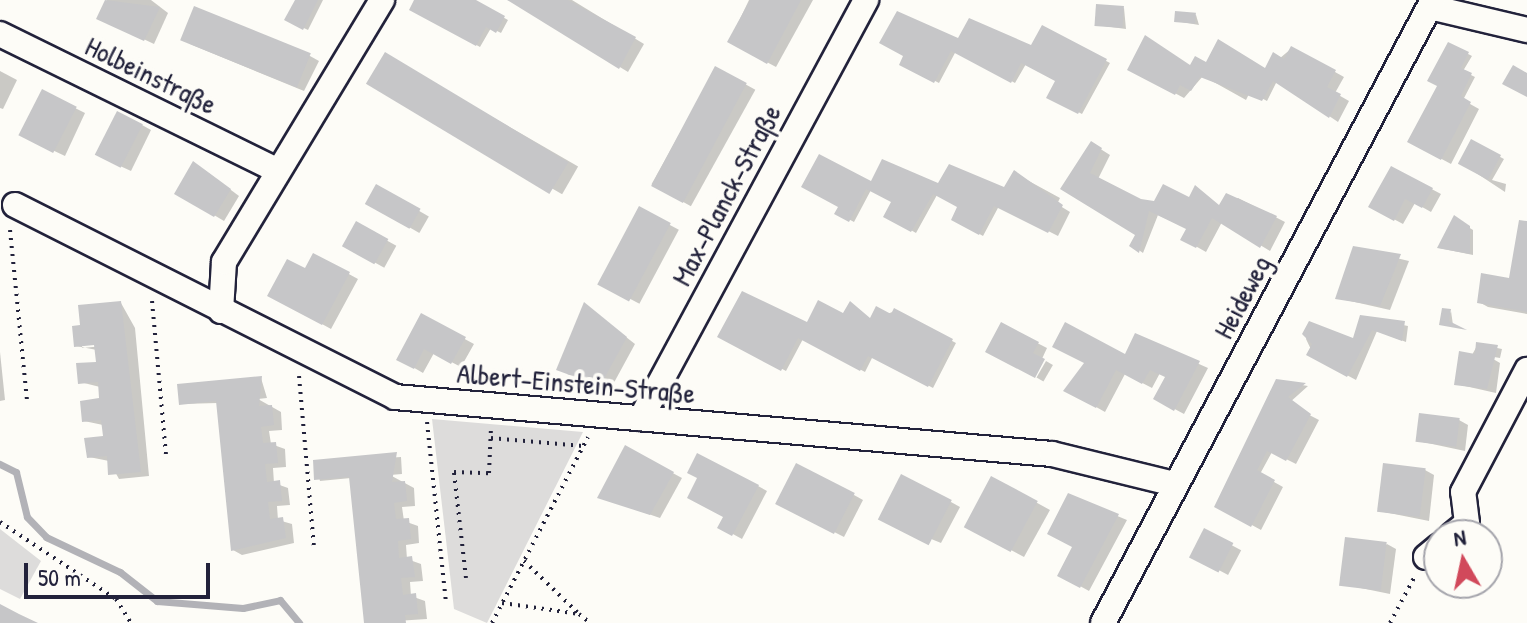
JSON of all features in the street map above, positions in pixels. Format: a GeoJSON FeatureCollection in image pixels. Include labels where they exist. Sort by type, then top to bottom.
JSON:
{"type":"FeatureCollection","features":[{"type":"Feature","properties":{"kind":"street"},"geometry":{"type":"LineString","coordinates":[[221,311],[224,262],[276,170],[382,0]]}},
{"type":"Feature","properties":{"kind":"street","name":"Max-Planck-Straße"},"geometry":{"type":"LineString","coordinates":[[641,418],[866,0]]}},
{"type":"Feature","properties":{"kind":"street"},"geometry":{"type":"LineString","coordinates":[[1431,3],[1527,30]]}},
{"type":"Feature","properties":{"kind":"street","name":"Heideweg"},"geometry":{"type":"LineString","coordinates":[[1103,623],[1431,3]]}},
{"type":"Feature","properties":{"kind":"street","name":"Holbeinstraße"},"geometry":{"type":"LineString","coordinates":[[0,34],[276,170]]}},
{"type":"Feature","properties":{"kind":"street","name":"Albert-Einstein-Straße"},"geometry":{"type":"LineString","coordinates":[[15,205],[380,393],[424,400],[1052,454],[1174,484]]}},
{"type":"Feature","properties":{"kind":"street"},"geometry":{"type":"LineString","coordinates":[[1466,519],[1463,492],[1527,370]]}},
{"type":"Feature","properties":{"kind":"path"},"geometry":{"type":"LineString","coordinates":[[15,205],[10,226],[27,399]]}},
{"type":"Feature","properties":{"kind":"path"},"geometry":{"type":"LineString","coordinates":[[150,274],[166,454]]}},
{"type":"Feature","properties":{"kind":"path"},"geometry":{"type":"LineString","coordinates":[[296,350],[314,549]]}},
{"type":"Feature","properties":{"kind":"path"},"geometry":{"type":"LineString","coordinates":[[424,400],[446,604]]}},
{"type":"Feature","properties":{"kind":"path"},"geometry":{"type":"LineString","coordinates":[[466,578],[454,472],[489,473],[492,406]]}},
{"type":"Feature","properties":{"kind":"path"},"geometry":{"type":"LineString","coordinates":[[492,623],[600,415]]}},
{"type":"Feature","properties":{"kind":"path"},"geometry":{"type":"LineString","coordinates":[[491,438],[583,446]]}},
{"type":"Feature","properties":{"kind":"path"},"geometry":{"type":"LineString","coordinates":[[0,522],[116,599],[131,623]]}},
{"type":"Feature","properties":{"kind":"path"},"geometry":{"type":"LineString","coordinates":[[524,561],[590,623]]}},
{"type":"Feature","properties":{"kind":"path"},"geometry":{"type":"LineString","coordinates":[[1390,623],[1423,566]]}},
{"type":"Feature","properties":{"kind":"path"},"geometry":{"type":"LineString","coordinates":[[502,603],[579,614]]}},
{"type":"Feature","properties":{"kind":"shaded area"},"geometry":{"type":"Polygon","coordinates":[[[432,419],[583,432],[487,623],[454,609],[432,419]]]}},
{"type":"Feature","properties":{"kind":"shaded area"},"geometry":{"type":"Polygon","coordinates":[[[0,529],[41,561],[20,599],[0,589],[0,529]]]}},
{"type":"Feature","properties":{"kind":"building"},"geometry":{"type":"Polygon","coordinates":[[[105,0],[160,7],[144,41],[96,19],[105,0]]]}},
{"type":"Feature","properties":{"kind":"building"},"geometry":{"type":"Polygon","coordinates":[[[295,0],[318,0],[303,30],[284,20],[295,0]]]}},
{"type":"Feature","properties":{"kind":"building"},"geometry":{"type":"Polygon","coordinates":[[[414,0],[476,0],[505,16],[496,33],[486,27],[476,46],[409,10],[414,0]]]}},
{"type":"Feature","properties":{"kind":"building"},"geometry":{"type":"Polygon","coordinates":[[[507,0],[568,0],[636,37],[619,69],[507,0]]]}},
{"type":"Feature","properties":{"kind":"building"},"geometry":{"type":"Polygon","coordinates":[[[750,0],[801,0],[767,64],[727,42],[750,0]]]}},
{"type":"Feature","properties":{"kind":"building"},"geometry":{"type":"Polygon","coordinates":[[[1096,4],[1124,6],[1122,28],[1094,26],[1096,4]]]}},
{"type":"Feature","properties":{"kind":"building"},"geometry":{"type":"Polygon","coordinates":[[[194,6],[311,53],[297,88],[180,40],[194,6]]]}},
{"type":"Feature","properties":{"kind":"building"},"geometry":{"type":"Polygon","coordinates":[[[897,11],[958,38],[969,18],[1031,45],[1042,25],[1107,59],[1078,114],[1046,98],[1055,81],[1021,63],[1011,83],[951,51],[934,83],[899,65],[903,56],[879,43],[897,11]]]}},
{"type":"Feature","properties":{"kind":"building"},"geometry":{"type":"Polygon","coordinates":[[[1175,11],[1196,13],[1195,24],[1174,22],[1175,11]]]}},
{"type":"Feature","properties":{"kind":"building"},"geometry":{"type":"Polygon","coordinates":[[[1145,35],[1190,65],[1195,56],[1206,62],[1218,39],[1265,68],[1273,52],[1284,59],[1291,46],[1336,70],[1327,87],[1341,94],[1329,118],[1273,81],[1262,101],[1200,77],[1191,91],[1180,85],[1175,95],[1127,70],[1145,35]]]}},
{"type":"Feature","properties":{"kind":"building"},"geometry":{"type":"Polygon","coordinates":[[[1448,42],[1469,52],[1461,68],[1472,73],[1461,96],[1471,102],[1441,160],[1407,142],[1437,86],[1427,81],[1448,42]]]}},
{"type":"Feature","properties":{"kind":"building"},"geometry":{"type":"Polygon","coordinates":[[[385,52],[568,162],[549,194],[366,84],[385,52]]]}},
{"type":"Feature","properties":{"kind":"building"},"geometry":{"type":"Polygon","coordinates":[[[1513,65],[1527,73],[1527,97],[1502,84],[1513,65]]]}},
{"type":"Feature","properties":{"kind":"building"},"geometry":{"type":"Polygon","coordinates":[[[715,66],[747,83],[683,203],[651,186],[715,66]]]}},
{"type":"Feature","properties":{"kind":"building"},"geometry":{"type":"Polygon","coordinates":[[[42,89],[77,107],[53,153],[18,135],[42,89]]]}},
{"type":"Feature","properties":{"kind":"building"},"geometry":{"type":"Polygon","coordinates":[[[117,111],[143,124],[121,168],[95,155],[117,111]]]}},
{"type":"Feature","properties":{"kind":"building"},"geometry":{"type":"Polygon","coordinates":[[[1471,139],[1501,155],[1488,180],[1458,164],[1471,139]]]}},
{"type":"Feature","properties":{"kind":"building"},"geometry":{"type":"Polygon","coordinates":[[[1091,141],[1102,148],[1090,173],[1141,199],[1154,201],[1163,184],[1189,197],[1195,185],[1219,205],[1226,193],[1277,216],[1260,248],[1212,218],[1196,248],[1180,240],[1186,229],[1149,211],[1139,253],[1129,246],[1135,235],[1060,189],[1091,141]]]}},
{"type":"Feature","properties":{"kind":"building"},"geometry":{"type":"Polygon","coordinates":[[[819,154],[871,181],[882,159],[938,183],[949,164],[1004,187],[1014,170],[1063,205],[1048,233],[994,206],[979,235],[951,220],[957,207],[933,194],[911,232],[883,217],[891,202],[866,189],[849,222],[834,214],[838,207],[801,187],[819,154]]]}},
{"type":"Feature","properties":{"kind":"building"},"geometry":{"type":"Polygon","coordinates":[[[193,161],[231,189],[214,217],[174,194],[193,161]]]}},
{"type":"Feature","properties":{"kind":"building"},"geometry":{"type":"Polygon","coordinates":[[[1391,166],[1433,188],[1422,208],[1405,199],[1394,221],[1368,207],[1391,166]]]}},
{"type":"Feature","properties":{"kind":"building"},"geometry":{"type":"Polygon","coordinates":[[[376,184],[421,209],[409,229],[365,204],[376,184]]]}},
{"type":"Feature","properties":{"kind":"building"},"geometry":{"type":"Polygon","coordinates":[[[639,206],[671,223],[629,301],[597,285],[639,206]]]}},
{"type":"Feature","properties":{"kind":"building"},"geometry":{"type":"Polygon","coordinates":[[[1454,215],[1470,226],[1470,254],[1437,248],[1454,215]]]}},
{"type":"Feature","properties":{"kind":"building"},"geometry":{"type":"Polygon","coordinates":[[[1519,220],[1527,221],[1527,312],[1477,303],[1481,273],[1509,278],[1519,220]]]}},
{"type":"Feature","properties":{"kind":"building"},"geometry":{"type":"Polygon","coordinates":[[[356,221],[388,239],[374,264],[342,246],[356,221]]]}},
{"type":"Feature","properties":{"kind":"building"},"geometry":{"type":"Polygon","coordinates":[[[1353,246],[1401,254],[1380,306],[1335,299],[1353,246]]]}},
{"type":"Feature","properties":{"kind":"building"},"geometry":{"type":"Polygon","coordinates":[[[313,253],[350,272],[322,325],[267,296],[287,259],[305,268],[313,253]]]}},
{"type":"Feature","properties":{"kind":"building"},"geometry":{"type":"Polygon","coordinates":[[[742,291],[807,322],[818,300],[843,313],[850,301],[870,318],[876,306],[891,314],[894,308],[953,339],[928,387],[868,356],[860,371],[798,338],[781,371],[717,337],[742,291]]]}},
{"type":"Feature","properties":{"kind":"building"},"geometry":{"type":"Polygon","coordinates":[[[121,301],[141,472],[108,475],[107,456],[87,458],[84,438],[103,436],[101,420],[82,422],[80,401],[99,398],[98,382],[78,384],[76,363],[96,362],[94,345],[74,347],[72,326],[80,325],[78,305],[121,301]]]}},
{"type":"Feature","properties":{"kind":"building"},"geometry":{"type":"Polygon","coordinates":[[[584,302],[627,337],[600,386],[556,370],[584,302]]]}},
{"type":"Feature","properties":{"kind":"building"},"geometry":{"type":"Polygon","coordinates":[[[1442,308],[1451,309],[1449,321],[1467,330],[1439,325],[1442,308]]]}},
{"type":"Feature","properties":{"kind":"building"},"geometry":{"type":"Polygon","coordinates":[[[421,313],[466,337],[451,364],[424,349],[414,369],[396,360],[421,313]]]}},
{"type":"Feature","properties":{"kind":"building"},"geometry":{"type":"Polygon","coordinates":[[[1360,315],[1405,321],[1402,341],[1372,330],[1347,377],[1306,355],[1312,344],[1302,334],[1309,321],[1353,338],[1360,315]]]}},
{"type":"Feature","properties":{"kind":"building"},"geometry":{"type":"Polygon","coordinates":[[[1001,322],[1039,342],[1033,353],[1045,359],[1035,378],[985,352],[1001,322]]]}},
{"type":"Feature","properties":{"kind":"building"},"geometry":{"type":"Polygon","coordinates":[[[1065,322],[1125,354],[1135,333],[1200,361],[1174,411],[1153,399],[1165,377],[1150,370],[1142,384],[1116,370],[1096,408],[1063,391],[1084,363],[1052,347],[1065,322]]]}},
{"type":"Feature","properties":{"kind":"building"},"geometry":{"type":"Polygon","coordinates":[[[1476,342],[1498,345],[1487,389],[1454,385],[1459,351],[1475,354],[1476,342]]]}},
{"type":"Feature","properties":{"kind":"building"},"geometry":{"type":"Polygon","coordinates":[[[262,376],[259,406],[272,405],[274,425],[261,427],[263,443],[276,442],[278,463],[265,464],[267,482],[280,480],[282,501],[268,502],[270,519],[283,517],[286,538],[231,551],[216,401],[179,405],[177,384],[262,376]]]}},
{"type":"Feature","properties":{"kind":"building"},"geometry":{"type":"Polygon","coordinates":[[[1276,379],[1306,383],[1288,397],[1311,414],[1286,461],[1267,451],[1257,470],[1275,480],[1251,527],[1214,507],[1276,379]]]}},
{"type":"Feature","properties":{"kind":"building"},"geometry":{"type":"Polygon","coordinates":[[[1419,413],[1460,418],[1456,447],[1415,442],[1419,413]]]}},
{"type":"Feature","properties":{"kind":"building"},"geometry":{"type":"Polygon","coordinates":[[[625,445],[674,472],[650,515],[597,498],[625,445]]]}},
{"type":"Feature","properties":{"kind":"building"},"geometry":{"type":"Polygon","coordinates":[[[397,452],[392,482],[405,481],[407,501],[394,503],[396,519],[409,518],[411,539],[398,541],[399,558],[412,556],[415,577],[401,578],[403,595],[416,593],[418,614],[405,615],[406,623],[364,623],[349,477],[314,480],[313,460],[397,452]]]}},
{"type":"Feature","properties":{"kind":"building"},"geometry":{"type":"Polygon","coordinates":[[[697,453],[759,485],[732,536],[717,528],[723,517],[687,498],[697,478],[687,473],[697,453]]]}},
{"type":"Feature","properties":{"kind":"building"},"geometry":{"type":"Polygon","coordinates":[[[796,463],[855,493],[834,534],[775,504],[796,463]]]}},
{"type":"Feature","properties":{"kind":"building"},"geometry":{"type":"Polygon","coordinates":[[[1383,463],[1426,468],[1420,517],[1377,512],[1383,463]]]}},
{"type":"Feature","properties":{"kind":"building"},"geometry":{"type":"Polygon","coordinates":[[[901,474],[952,500],[929,545],[878,519],[901,474]]]}},
{"type":"Feature","properties":{"kind":"building"},"geometry":{"type":"Polygon","coordinates":[[[991,476],[1038,501],[1011,552],[964,527],[991,476]]]}},
{"type":"Feature","properties":{"kind":"building"},"geometry":{"type":"Polygon","coordinates":[[[1068,493],[1119,514],[1080,588],[1057,576],[1072,547],[1047,534],[1068,493]]]}},
{"type":"Feature","properties":{"kind":"building"},"geometry":{"type":"Polygon","coordinates":[[[1204,528],[1233,543],[1218,572],[1189,557],[1204,528]]]}},
{"type":"Feature","properties":{"kind":"building"},"geometry":{"type":"Polygon","coordinates":[[[1345,537],[1387,542],[1381,591],[1339,586],[1345,537]]]}},
{"type":"Feature","properties":{"kind":"building"},"geometry":{"type":"Polygon","coordinates":[[[0,604],[19,614],[38,623],[0,623],[0,604]]]}},
{"type":"Feature","properties":{"kind":"waterway"},"geometry":{"type":"LineString","coordinates":[[0,464],[16,472],[27,517],[46,537],[120,572],[157,601],[243,608],[280,600],[299,623]]}}]}
